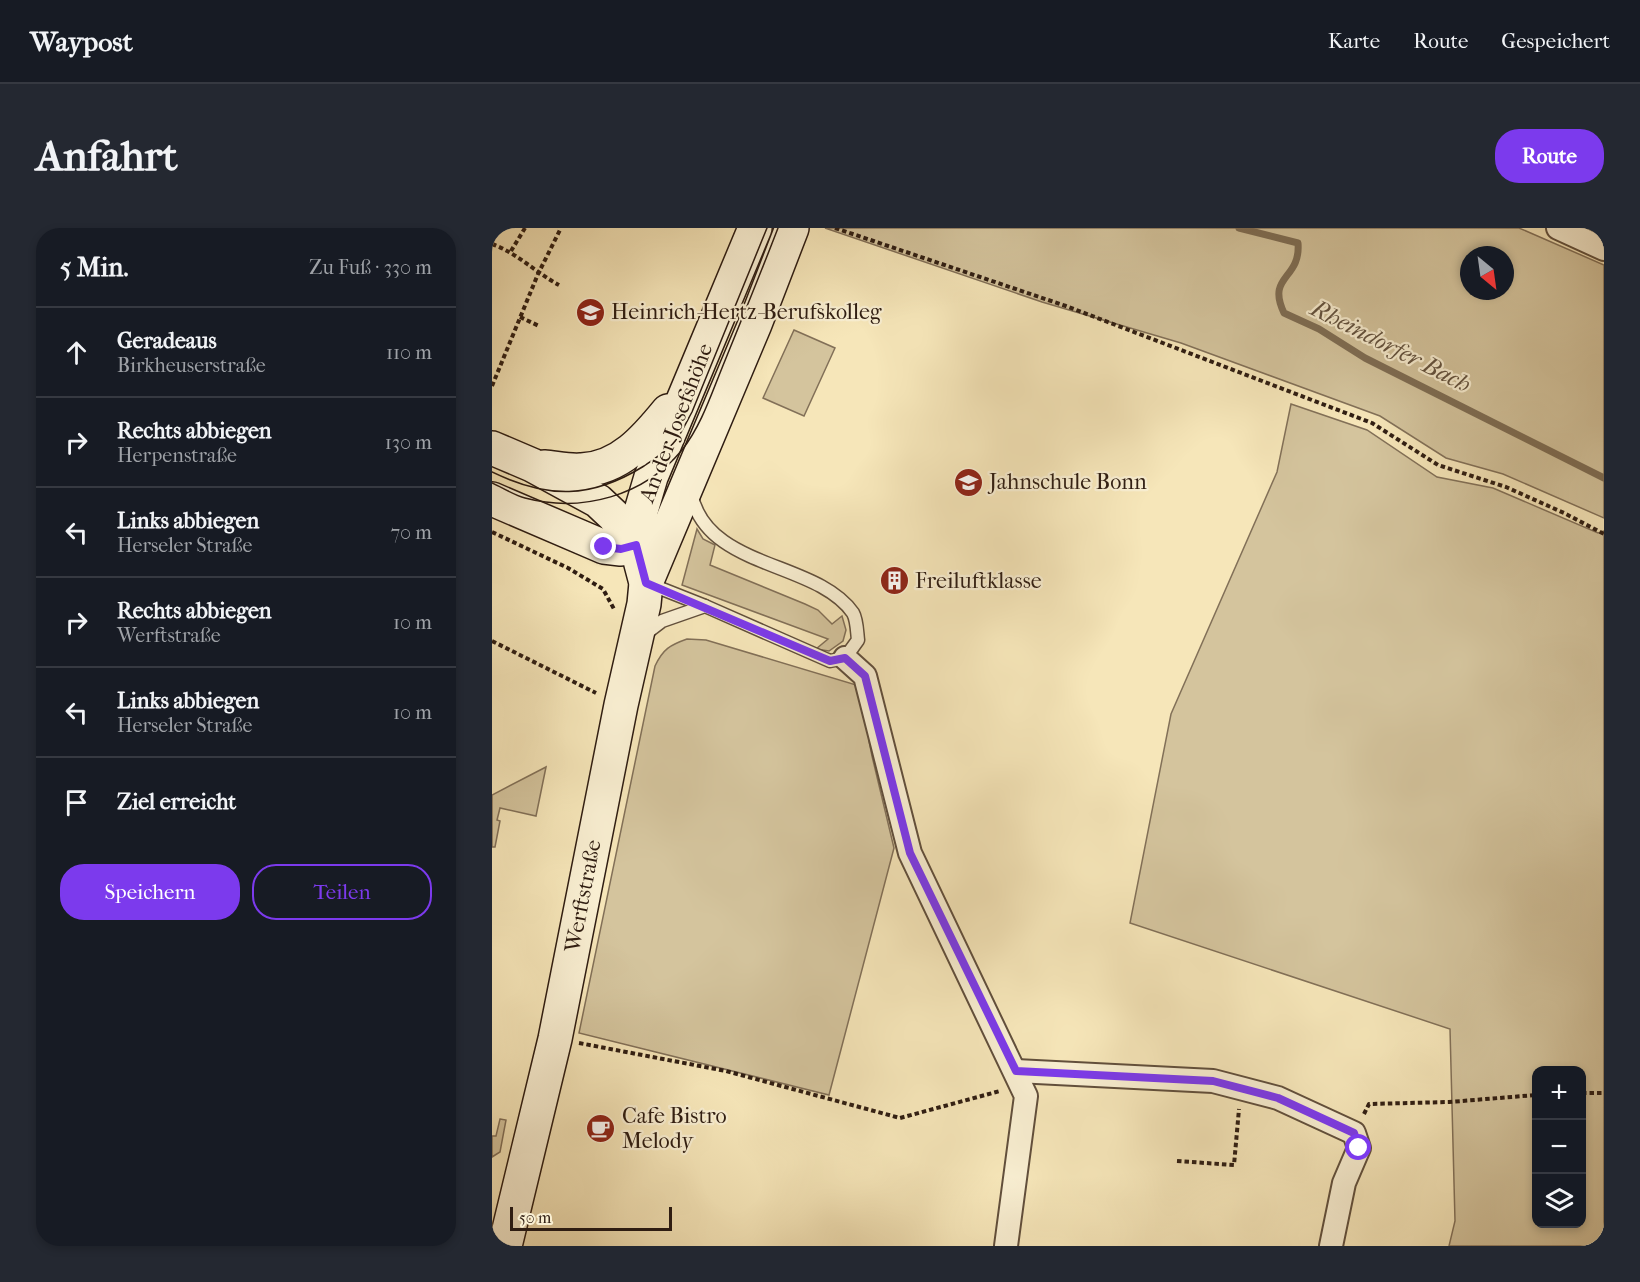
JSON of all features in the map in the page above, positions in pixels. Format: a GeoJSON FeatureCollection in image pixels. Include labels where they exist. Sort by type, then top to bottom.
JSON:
{"type":"FeatureCollection","features":[{"type":"Feature","properties":{"kind":"street","name":"An der Josefshöhe"},"geometry":{"type":"LineString","coordinates":[[636,545],[641,510],[651,477],[754,228]]}},
{"type":"Feature","properties":{"kind":"street","name":"An der Josefshöhe"},"geometry":{"type":"LineString","coordinates":[[646,583],[792,228]]}},
{"type":"Feature","properties":{"kind":"street"},"geometry":{"type":"LineString","coordinates":[[1558,228],[1604,249]]}},
{"type":"Feature","properties":{"kind":"street"},"geometry":{"type":"LineString","coordinates":[[532,465],[582,470],[613,462],[638,446],[687,389]]}},
{"type":"Feature","properties":{"kind":"street"},"geometry":{"type":"LineString","coordinates":[[492,448],[532,465],[598,501],[614,516],[636,545],[621,549],[604,547],[492,499]]}},
{"type":"Feature","properties":{"kind":"street"},"geometry":{"type":"LineString","coordinates":[[492,507],[571,550],[646,583]]}},
{"type":"Feature","properties":{"kind":"street","name":"An der Josefshöhe"},"geometry":{"type":"LineString","coordinates":[[636,545],[650,539],[672,519]]}},
{"type":"Feature","properties":{"kind":"street","name":"Werftstraße"},"geometry":{"type":"LineString","coordinates":[[504,1246],[555,1039],[621,705],[637,640],[646,583],[636,545]]}},
{"type":"Feature","properties":{"kind":"street"},"geometry":{"type":"LineString","coordinates":[[845,658],[865,676],[910,853],[1026,1096],[1006,1246]]}},
{"type":"Feature","properties":{"kind":"street"},"geometry":{"type":"LineString","coordinates":[[1016,1071],[1213,1081],[1278,1098],[1354,1133],[1359,1148],[1344,1183],[1331,1246]]}},
{"type":"Feature","properties":{"kind":"lane"},"geometry":{"type":"LineString","coordinates":[[646,583],[705,606],[830,661],[845,658],[858,640],[854,615],[835,594],[727,545],[694,508],[689,483]]}},
{"type":"Feature","properties":{"kind":"lane"},"geometry":{"type":"LineString","coordinates":[[637,640],[663,621],[705,606]]}},
{"type":"Feature","properties":{"kind":"path"},"geometry":{"type":"LineString","coordinates":[[511,251],[525,228]]}},
{"type":"Feature","properties":{"kind":"path"},"geometry":{"type":"LineString","coordinates":[[492,386],[538,274],[561,228]]}},
{"type":"Feature","properties":{"kind":"path"},"geometry":{"type":"LineString","coordinates":[[835,228],[1066,306],[1372,423],[1438,465],[1506,487],[1579,520],[1604,534]]}},
{"type":"Feature","properties":{"kind":"path"},"geometry":{"type":"LineString","coordinates":[[492,244],[511,251],[538,274],[559,285]]}},
{"type":"Feature","properties":{"kind":"path"},"geometry":{"type":"LineString","coordinates":[[520,317],[538,326]]}},
{"type":"Feature","properties":{"kind":"path"},"geometry":{"type":"LineString","coordinates":[[492,532],[567,567],[603,589],[612,604]]}},
{"type":"Feature","properties":{"kind":"path"},"geometry":{"type":"LineString","coordinates":[[492,641],[621,705]]}},
{"type":"Feature","properties":{"kind":"path"},"geometry":{"type":"LineString","coordinates":[[555,1039],[726,1071],[900,1118],[1001,1091]]}},
{"type":"Feature","properties":{"kind":"path"},"geometry":{"type":"LineString","coordinates":[[1177,1161],[1234,1165],[1241,1088]]}},
{"type":"Feature","properties":{"kind":"path"},"geometry":{"type":"LineString","coordinates":[[1586,1093],[1604,1093]]}},
{"type":"Feature","properties":{"kind":"path"},"geometry":{"type":"LineString","coordinates":[[1354,1133],[1369,1104],[1449,1102],[1532,1095]]}},
{"type":"Feature","properties":{"kind":"shaded area"},"geometry":{"type":"Polygon","coordinates":[[[825,228],[1519,228],[1604,265],[1604,518],[1503,474],[1446,458],[1380,416],[1181,343],[1042,302],[825,228]]]}},
{"type":"Feature","properties":{"kind":"shaded area"},"geometry":{"type":"Polygon","coordinates":[[[794,330],[835,348],[804,416],[763,398],[794,330]]]}},
{"type":"Feature","properties":{"kind":"shaded area"},"geometry":{"type":"Polygon","coordinates":[[[1291,404],[1367,430],[1437,477],[1493,488],[1598,533],[1604,531],[1604,1246],[1449,1246],[1455,1221],[1450,1029],[1130,923],[1171,714],[1277,472],[1291,404]]]}},
{"type":"Feature","properties":{"kind":"shaded area"},"geometry":{"type":"Polygon","coordinates":[[[697,529],[703,539],[715,545],[710,565],[818,610],[832,624],[842,616],[846,630],[843,641],[829,651],[816,649],[828,639],[682,585],[697,529]]]}},
{"type":"Feature","properties":{"kind":"shaded area"},"geometry":{"type":"Polygon","coordinates":[[[687,639],[706,640],[863,687],[872,725],[869,741],[894,848],[829,1095],[579,1033],[655,666],[668,648],[687,639]]]}},
{"type":"Feature","properties":{"kind":"shaded area"},"geometry":{"type":"Polygon","coordinates":[[[546,767],[536,816],[500,808],[495,847],[492,847],[492,795],[546,767]]]}},
{"type":"Feature","properties":{"kind":"shaded area"},"geometry":{"type":"Polygon","coordinates":[[[500,1119],[506,1120],[500,1152],[492,1157],[492,1136],[496,1136],[500,1119]]]}},
{"type":"Feature","properties":{"kind":"waterway","name":"Rheindorfer Bach"},"geometry":{"type":"LineString","coordinates":[[1239,228],[1298,243],[1295,264],[1281,284],[1279,291],[1284,313],[1319,329],[1365,358],[1604,478]]}},
{"type":"Feature","properties":{"kind":"tram line"},"geometry":{"type":"LineString","coordinates":[[492,472],[512,481],[551,491],[587,490],[625,477],[669,448],[692,412],[767,228]]}},
{"type":"Feature","properties":{"kind":"tram line"},"geometry":{"type":"LineString","coordinates":[[492,483],[521,497],[547,502],[590,502],[631,489],[667,466],[689,441],[700,421],[778,228]]}},
{"type":"Feature","properties":{"kind":"place","name":"Heinrich-Hertz-Berufskolleg"},"geometry":{"type":"Point","coordinates":[590,312]}},
{"type":"Feature","properties":{"kind":"place","name":"Jahnschule Bonn"},"geometry":{"type":"Point","coordinates":[968,482]}},
{"type":"Feature","properties":{"kind":"place","name":"Freiluftklasse"},"geometry":{"type":"Point","coordinates":[894,581]}},
{"type":"Feature","properties":{"kind":"place","name":"Cafe Bistro Melody"},"geometry":{"type":"Point","coordinates":[601,1129]}},
{"type":"Feature","properties":{"kind":"route"},"geometry":{"type":"LineString","coordinates":[[604,547],[621,549],[636,545],[646,583],[672,592],[830,661],[845,658],[865,676],[889,763],[910,853],[1016,1071],[1213,1081],[1278,1098],[1354,1133],[1359,1148]]}}]}
